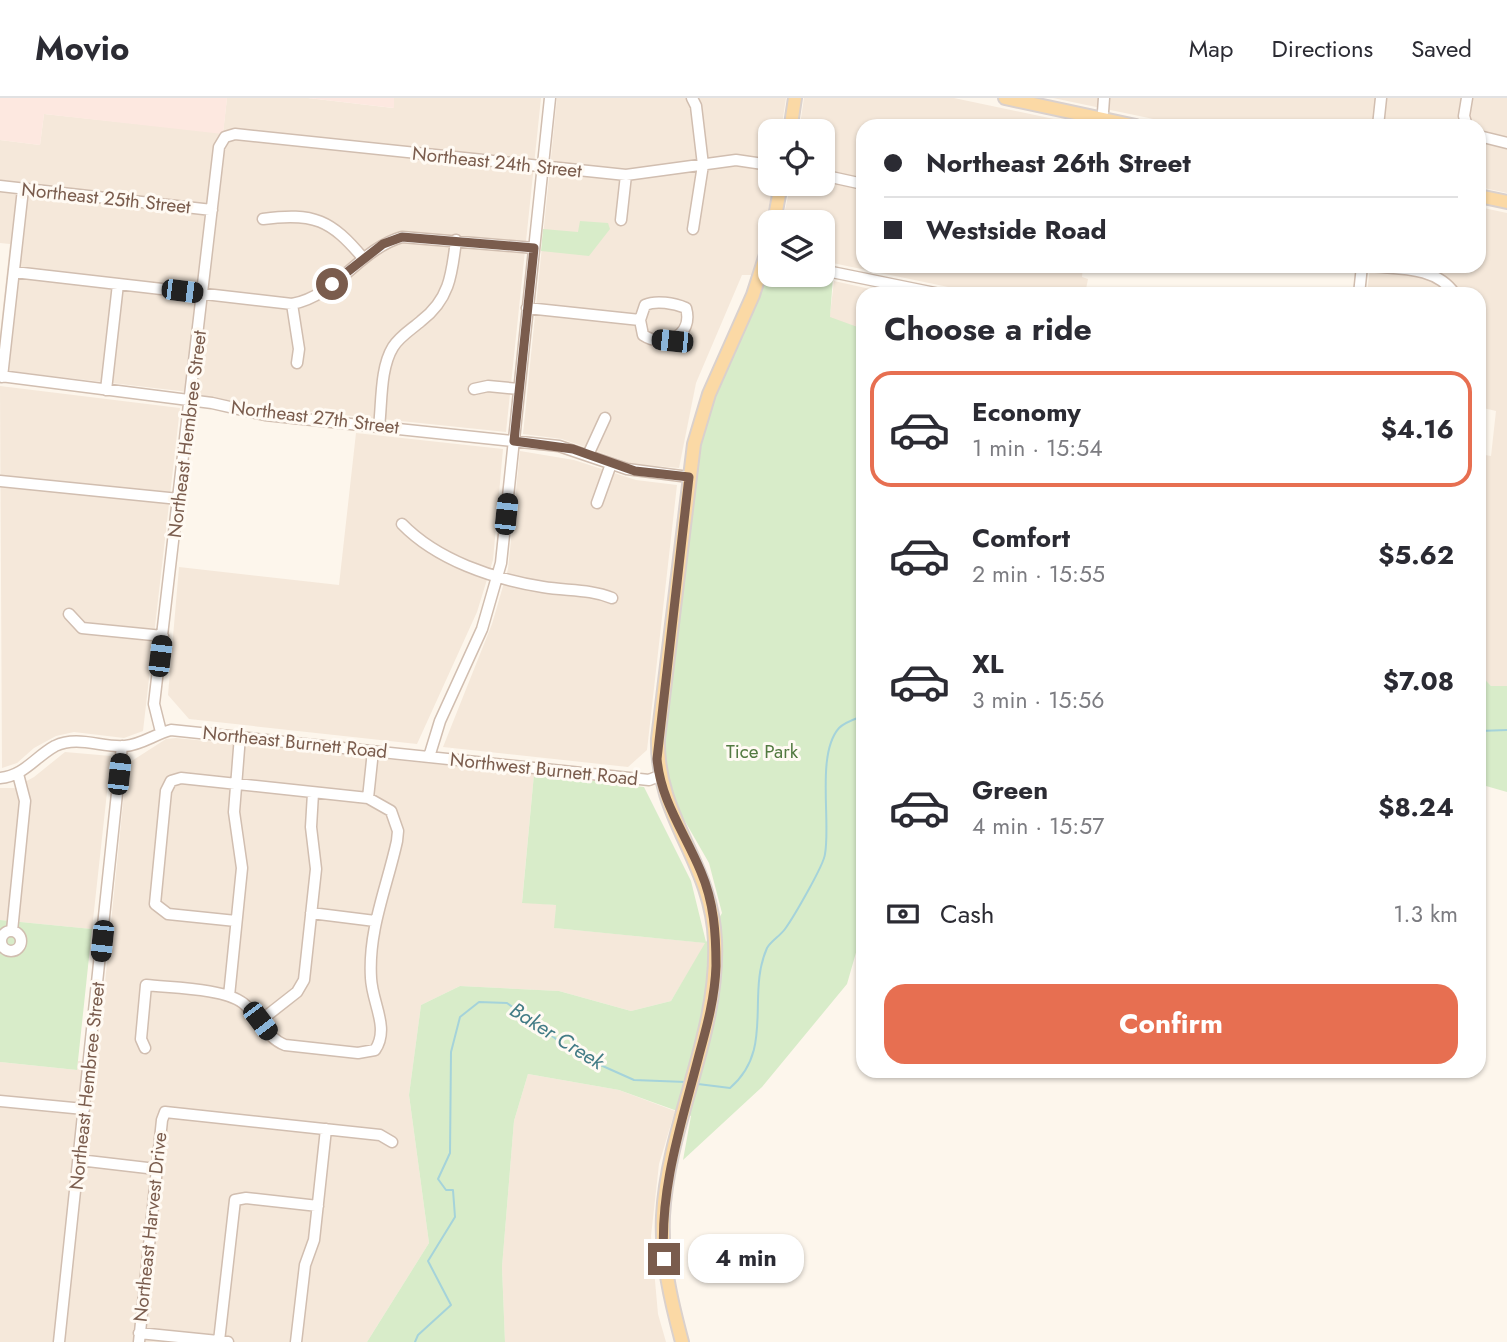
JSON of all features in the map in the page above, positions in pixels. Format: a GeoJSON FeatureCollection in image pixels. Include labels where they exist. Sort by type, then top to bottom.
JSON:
{"type":"FeatureCollection","features":[{"type":"Feature","properties":{"kind":"main road"},"geometry":{"type":"LineString","coordinates":[[791,119],[794,98]]}},
{"type":"Feature","properties":{"kind":"main road"},"geometry":{"type":"LineString","coordinates":[[1005,98],[1090,119]]}},
{"type":"Feature","properties":{"kind":"main road"},"geometry":{"type":"LineString","coordinates":[[1486,198],[1507,202]]}},
{"type":"Feature","properties":{"kind":"main road"},"geometry":{"type":"LineString","coordinates":[[682,1342],[668,1287],[663,1240],[665,1200],[702,1044],[716,969],[711,903],[702,873],[671,814],[659,776],[660,720],[689,477],[705,407],[758,282]]}},
{"type":"Feature","properties":{"kind":"street"},"geometry":{"type":"LineString","coordinates":[[429,757],[440,721],[482,629],[499,575],[550,98]]}},
{"type":"Feature","properties":{"kind":"street"},"geometry":{"type":"LineString","coordinates":[[692,98],[696,106],[703,165],[693,229]]}},
{"type":"Feature","properties":{"kind":"street"},"geometry":{"type":"LineString","coordinates":[[1102,119],[1104,98]]}},
{"type":"Feature","properties":{"kind":"street"},"geometry":{"type":"LineString","coordinates":[[1379,119],[1381,98]]}},
{"type":"Feature","properties":{"kind":"street"},"geometry":{"type":"LineString","coordinates":[[1465,119],[1467,98]]}},
{"type":"Feature","properties":{"kind":"street","name":"Northeast 24th Street"},"geometry":{"type":"LineString","coordinates":[[225,137],[235,134],[626,175],[736,160],[758,163]]}},
{"type":"Feature","properties":{"kind":"street","name":"Northeast Hembree Street"},"geometry":{"type":"LineString","coordinates":[[161,732],[154,709],[219,147],[225,137]]}},
{"type":"Feature","properties":{"kind":"street"},"geometry":{"type":"LineString","coordinates":[[1486,138],[1507,143]]}},
{"type":"Feature","properties":{"kind":"street"},"geometry":{"type":"LineString","coordinates":[[621,220],[626,175]]}},
{"type":"Feature","properties":{"kind":"street"},"geometry":{"type":"LineString","coordinates":[[835,178],[856,182]]}},
{"type":"Feature","properties":{"kind":"street","name":"Northeast 25th Street"},"geometry":{"type":"LineString","coordinates":[[0,186],[212,210]]}},
{"type":"Feature","properties":{"kind":"street"},"geometry":{"type":"LineString","coordinates":[[1,377],[23,189]]}},
{"type":"Feature","properties":{"kind":"street"},"geometry":{"type":"LineString","coordinates":[[262,219],[281,216],[331,225],[363,258]]}},
{"type":"Feature","properties":{"kind":"street"},"geometry":{"type":"LineString","coordinates":[[13,272],[292,304],[316,296],[383,244],[402,237],[534,248]]}},
{"type":"Feature","properties":{"kind":"street"},"geometry":{"type":"LineString","coordinates":[[379,426],[388,357],[400,339],[437,308],[444,297],[452,271],[456,240]]}},
{"type":"Feature","properties":{"kind":"street"},"geometry":{"type":"LineString","coordinates":[[835,273],[906,287]]}},
{"type":"Feature","properties":{"kind":"street"},"geometry":{"type":"LineString","coordinates":[[1429,273],[1443,280],[1449,287]]}},
{"type":"Feature","properties":{"kind":"street"},"geometry":{"type":"LineString","coordinates":[[106,390],[118,284]]}},
{"type":"Feature","properties":{"kind":"street"},"geometry":{"type":"LineString","coordinates":[[652,302],[679,305],[686,308],[688,315],[678,338],[672,341],[649,339],[643,335],[640,320],[645,305],[652,302]]}},
{"type":"Feature","properties":{"kind":"street"},"geometry":{"type":"LineString","coordinates":[[292,304],[299,349],[297,363]]}},
{"type":"Feature","properties":{"kind":"street"},"geometry":{"type":"LineString","coordinates":[[527,308],[640,320]]}},
{"type":"Feature","properties":{"kind":"street","name":"Northeast 27th Street"},"geometry":{"type":"LineString","coordinates":[[1,377],[191,400],[265,415],[558,446],[611,464],[689,477]]}},
{"type":"Feature","properties":{"kind":"street"},"geometry":{"type":"LineString","coordinates":[[474,388],[488,386],[519,389]]}},
{"type":"Feature","properties":{"kind":"street"},"geometry":{"type":"LineString","coordinates":[[588,455],[605,418]]}},
{"type":"Feature","properties":{"kind":"street"},"geometry":{"type":"LineString","coordinates":[[597,503],[611,464]]}},
{"type":"Feature","properties":{"kind":"street"},"geometry":{"type":"LineString","coordinates":[[0,481],[179,499]]}},
{"type":"Feature","properties":{"kind":"street"},"geometry":{"type":"LineString","coordinates":[[402,524],[433,550],[499,575],[540,587],[596,592],[612,598]]}},
{"type":"Feature","properties":{"kind":"street"},"geometry":{"type":"LineString","coordinates":[[69,614],[82,628],[163,636]]}},
{"type":"Feature","properties":{"kind":"street","name":"Northeast Burnett Road"},"geometry":{"type":"LineString","coordinates":[[161,732],[182,730],[429,757]]}},
{"type":"Feature","properties":{"kind":"street"},"geometry":{"type":"LineString","coordinates":[[0,778],[18,774],[56,746],[69,742],[135,745],[161,732]]}},
{"type":"Feature","properties":{"kind":"street"},"geometry":{"type":"LineString","coordinates":[[229,996],[242,868],[234,811],[240,736]]}},
{"type":"Feature","properties":{"kind":"street","name":"Northeast Hembree Street"},"geometry":{"type":"LineString","coordinates":[[60,1342],[122,746]]}},
{"type":"Feature","properties":{"kind":"street"},"geometry":{"type":"LineString","coordinates":[[368,799],[373,751]]}},
{"type":"Feature","properties":{"kind":"street","name":"Northwest Burnett Road"},"geometry":{"type":"LineString","coordinates":[[429,757],[649,780],[659,776]]}},
{"type":"Feature","properties":{"kind":"street"},"geometry":{"type":"LineString","coordinates":[[12,931],[25,802],[18,774]]}},
{"type":"Feature","properties":{"kind":"street"},"geometry":{"type":"LineString","coordinates":[[145,1048],[141,1038],[146,985],[229,996],[243,1003],[274,1040],[285,1045],[358,1053],[375,1050],[383,1032],[371,984],[370,960],[375,921],[391,870],[398,831],[391,811],[368,799],[181,778],[171,781],[166,791],[155,904],[168,915],[236,921]]}},
{"type":"Feature","properties":{"kind":"street"},"geometry":{"type":"LineString","coordinates":[[260,1021],[302,986],[316,869],[312,827],[313,793]]}},
{"type":"Feature","properties":{"kind":"street"},"geometry":{"type":"LineString","coordinates":[[311,913],[375,921]]}},
{"type":"Feature","properties":{"kind":"street"},"geometry":{"type":"LineString","coordinates":[[0,1101],[84,1110]]}},
{"type":"Feature","properties":{"kind":"street","name":"Northeast Harvest Drive"},"geometry":{"type":"LineString","coordinates":[[139,1337],[156,1169],[165,1112],[326,1129]]}},
{"type":"Feature","properties":{"kind":"street"},"geometry":{"type":"LineString","coordinates":[[296,1342],[303,1277],[314,1240],[326,1129],[380,1135],[393,1142]]}},
{"type":"Feature","properties":{"kind":"street"},"geometry":{"type":"LineString","coordinates":[[79,1160],[156,1169]]}},
{"type":"Feature","properties":{"kind":"street"},"geometry":{"type":"LineString","coordinates":[[139,1337],[224,1342],[235,1200],[246,1198],[318,1206]]}},
{"type":"Feature","properties":{"kind":"shaded area"},"geometry":{"type":"Polygon","coordinates":[[[0,98],[227,98],[223,134],[44,114],[40,145],[0,140],[0,98]]]}},
{"type":"Feature","properties":{"kind":"shaded area"},"geometry":{"type":"Polygon","coordinates":[[[227,98],[308,98],[393,108],[394,98],[541,98],[506,432],[257,406],[180,391],[0,370],[0,334],[10,244],[0,243],[0,140],[40,145],[44,114],[223,133],[227,98]]]}},
{"type":"Feature","properties":{"kind":"shaded area"},"geometry":{"type":"Polygon","coordinates":[[[308,98],[394,98],[394,108],[308,98]]]}},
{"type":"Feature","properties":{"kind":"shaded area"},"geometry":{"type":"Polygon","coordinates":[[[557,98],[786,98],[783,119],[758,119],[758,196],[771,196],[768,210],[758,210],[758,253],[753,275],[742,275],[696,383],[679,468],[633,464],[562,439],[523,434],[557,98]]]}},
{"type":"Feature","properties":{"kind":"shaded area"},"geometry":{"type":"Polygon","coordinates":[[[804,98],[954,98],[1054,119],[856,119],[856,268],[835,263],[835,210],[785,210],[788,196],[835,196],[835,119],[801,119],[804,98]]]}},
{"type":"Feature","properties":{"kind":"shaded area"},"geometry":{"type":"Polygon","coordinates":[[[1053,98],[1507,98],[1507,193],[1486,188],[1486,119],[1154,119],[1053,98]]]}},
{"type":"Feature","properties":{"kind":"shaded area"},"geometry":{"type":"Polygon","coordinates":[[[1486,208],[1507,213],[1507,686],[1491,686],[1486,681],[1486,455],[1491,456],[1496,411],[1486,409],[1486,287],[1368,287],[1369,273],[1486,273],[1486,208]]]}},
{"type":"Feature","properties":{"kind":"shaded area"},"geometry":{"type":"Polygon","coordinates":[[[881,273],[1082,273],[1082,277],[1088,279],[1086,287],[948,287],[881,273]]]}},
{"type":"Feature","properties":{"kind":"shaded area"},"geometry":{"type":"Polygon","coordinates":[[[835,281],[861,287],[856,287],[856,328],[829,323],[835,281]]]}},
{"type":"Feature","properties":{"kind":"shaded area"},"geometry":{"type":"Polygon","coordinates":[[[0,386],[180,408],[143,731],[124,738],[74,732],[56,736],[34,748],[17,763],[2,768],[0,386]]]}},
{"type":"Feature","properties":{"kind":"shaded area"},"geometry":{"type":"Polygon","coordinates":[[[356,433],[503,449],[493,560],[477,612],[417,744],[189,719],[168,695],[179,567],[339,585],[356,433]]]}},
{"type":"Feature","properties":{"kind":"shaded area"},"geometry":{"type":"Polygon","coordinates":[[[520,451],[574,460],[636,480],[677,485],[647,750],[628,767],[443,747],[492,624],[508,569],[520,451]]]}},
{"type":"Feature","properties":{"kind":"shaded area"},"geometry":{"type":"Polygon","coordinates":[[[166,739],[534,774],[522,902],[556,905],[555,928],[706,943],[671,1001],[631,1011],[559,991],[460,986],[421,1005],[409,1095],[429,1243],[367,1342],[0,1342],[0,1062],[77,1070],[78,1061],[97,1062],[127,764],[166,739]]]}},
{"type":"Feature","properties":{"kind":"shaded area"},"geometry":{"type":"Polygon","coordinates":[[[65,752],[111,756],[92,929],[0,920],[0,788],[14,788],[34,777],[65,752]]]}},
{"type":"Feature","properties":{"kind":"shaded area"},"geometry":{"type":"Polygon","coordinates":[[[528,1074],[619,1090],[675,1111],[659,1164],[651,1236],[658,1314],[666,1342],[505,1342],[502,1267],[514,1121],[528,1074]]]}},
{"type":"Feature","properties":{"kind":"green space"},"geometry":{"type":"Polygon","coordinates":[[[580,221],[608,223],[610,229],[589,256],[541,251],[543,229],[578,232],[580,221]]]}},
{"type":"Feature","properties":{"kind":"green space","name":"Tice Park"},"geometry":{"type":"Polygon","coordinates":[[[758,286],[832,287],[830,317],[856,326],[856,952],[847,984],[762,1087],[683,1160],[691,1116],[619,1090],[528,1074],[514,1121],[502,1267],[505,1342],[367,1342],[429,1243],[409,1095],[421,1005],[460,986],[559,991],[631,1011],[671,1001],[705,943],[554,928],[556,905],[522,903],[534,774],[644,787],[691,881],[706,942],[722,913],[709,863],[659,776],[704,407],[758,286]]]}},
{"type":"Feature","properties":{"kind":"green space"},"geometry":{"type":"Polygon","coordinates":[[[1486,681],[1491,686],[1507,686],[1507,792],[1486,786],[1486,681]]]}},
{"type":"Feature","properties":{"kind":"green space"},"geometry":{"type":"Polygon","coordinates":[[[0,920],[92,929],[77,1070],[0,1062],[0,920]]]}},
{"type":"Feature","properties":{"kind":"waterway","name":"Baker Creek"},"geometry":{"type":"LineString","coordinates":[[698,1084],[730,1088],[744,1073],[752,1057],[758,1021],[761,966],[767,948],[783,932],[823,860],[828,754],[839,728],[856,719]]}},
{"type":"Feature","properties":{"kind":"waterway","name":"Baker Creek"},"geometry":{"type":"LineString","coordinates":[[1486,731],[1507,730]]}},
{"type":"Feature","properties":{"kind":"waterway","name":"Baker Creek"},"geometry":{"type":"LineString","coordinates":[[415,1342],[418,1335],[451,1305],[428,1261],[455,1217],[453,1190],[446,1190],[438,1179],[450,1153],[451,1052],[460,1017],[479,1002],[507,1003],[578,1055],[634,1080],[686,1082]]}},
{"type":"Feature","properties":{"kind":"route"},"geometry":{"type":"LineString","coordinates":[[332,284],[383,244],[402,237],[534,248],[514,441],[573,449],[635,471],[689,477],[657,759],[663,793],[677,827],[702,873],[711,903],[716,969],[710,1015],[667,1185],[663,1217],[664,1259]]}}]}
